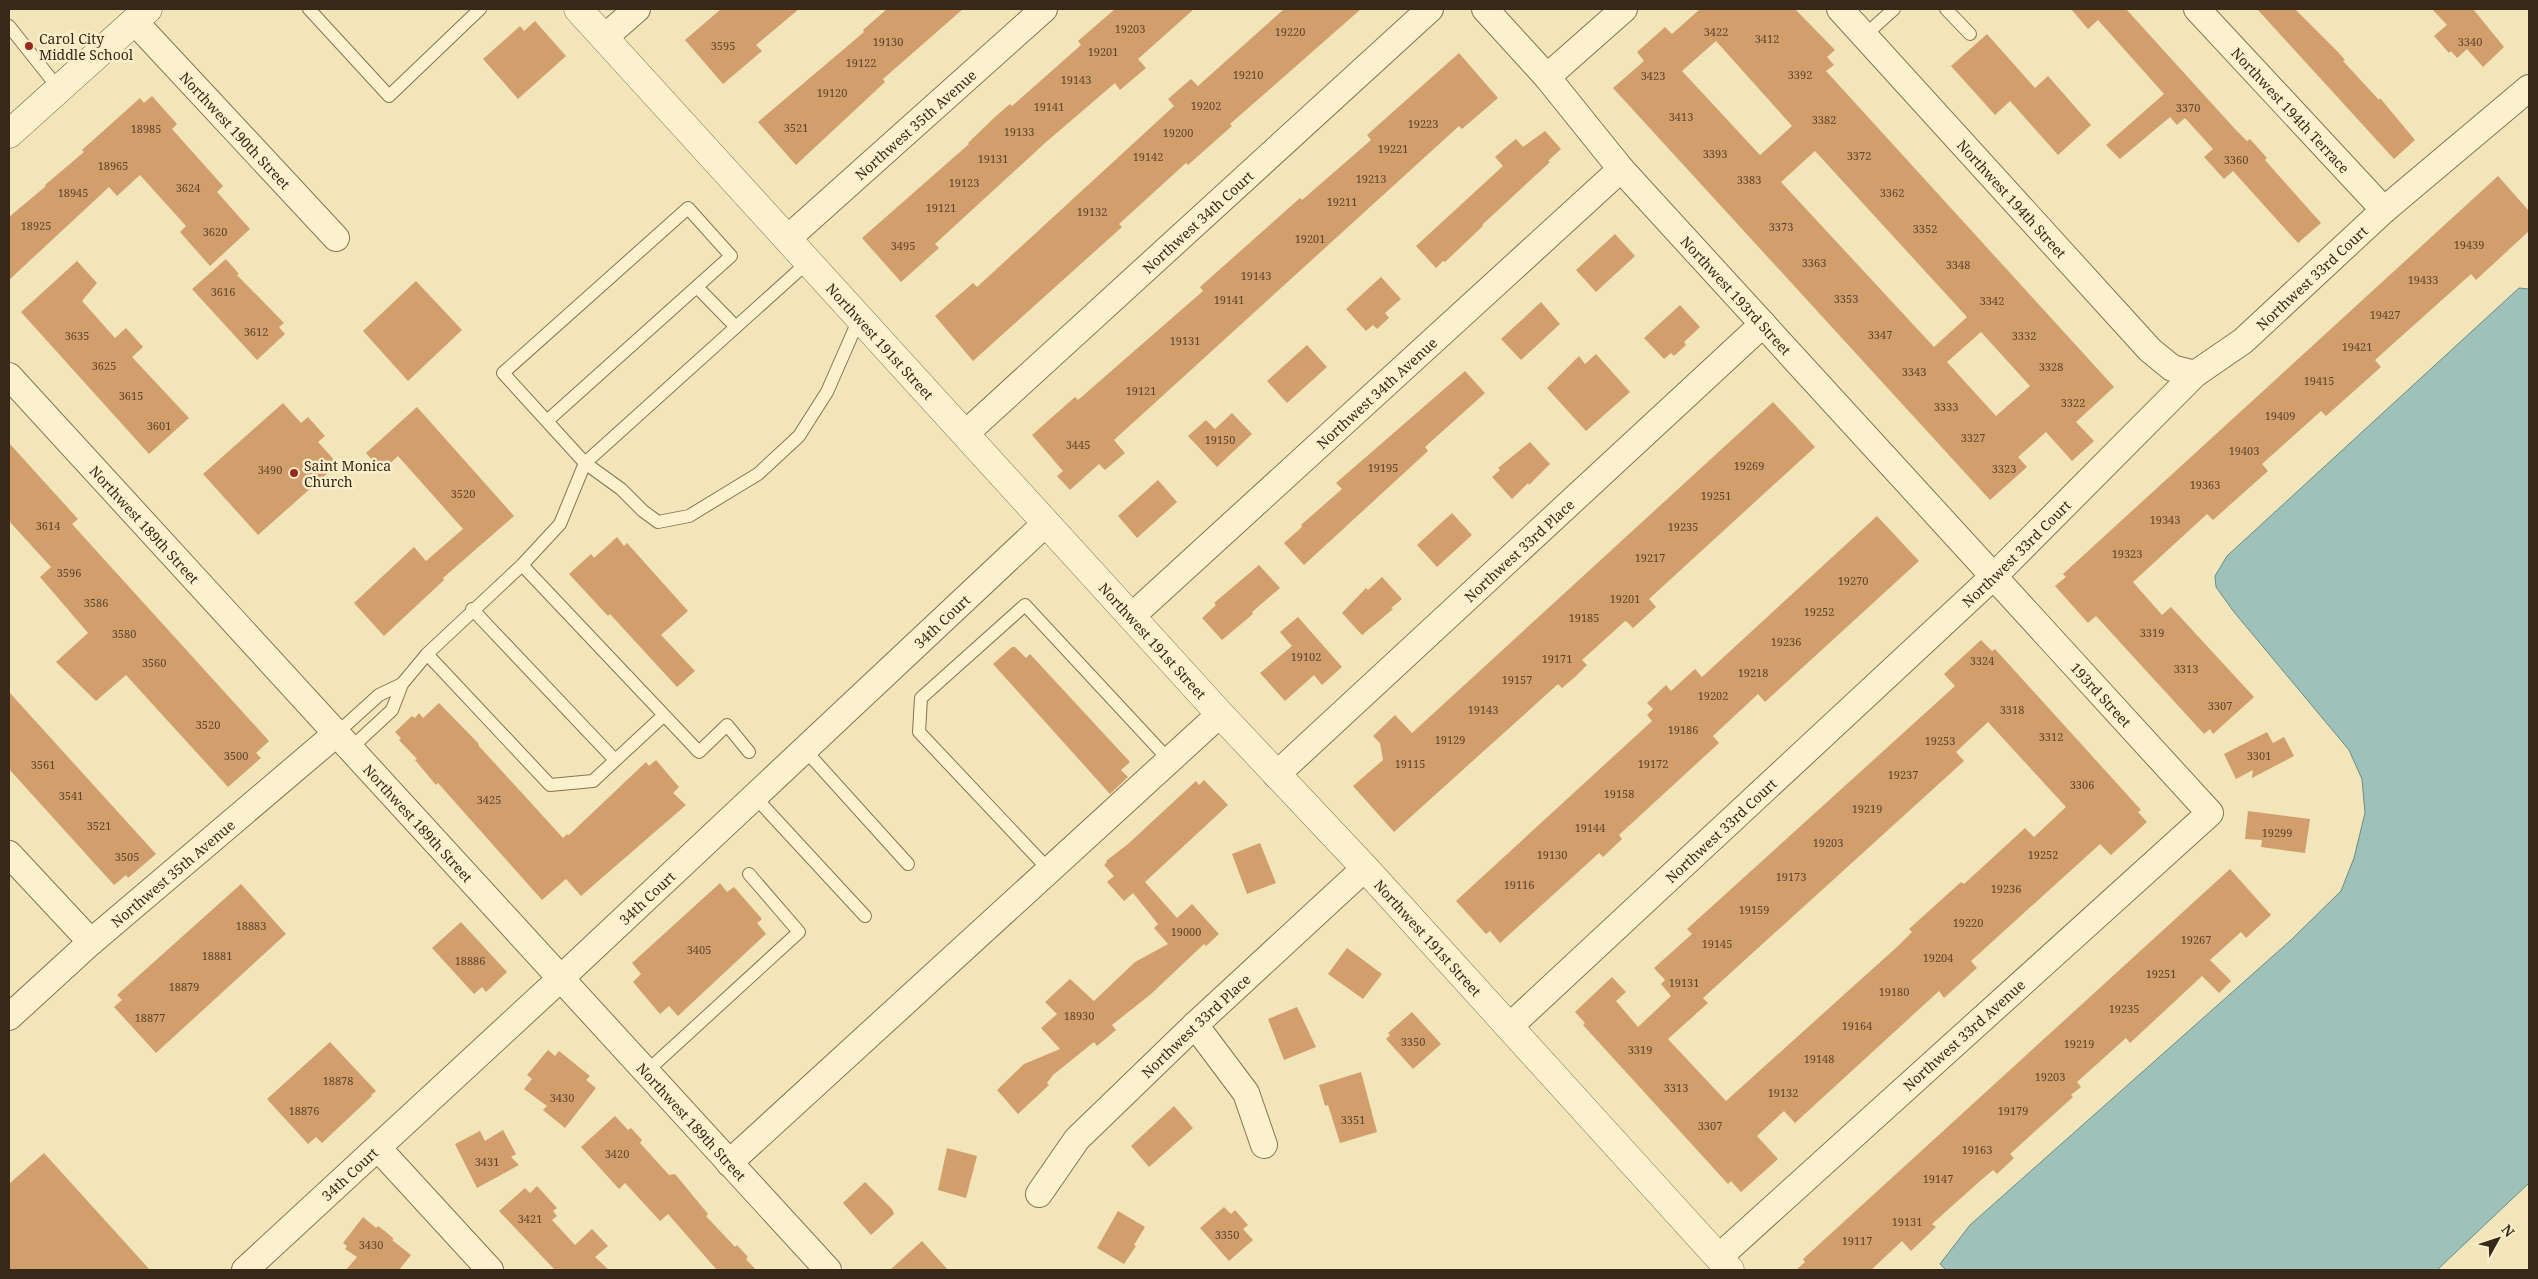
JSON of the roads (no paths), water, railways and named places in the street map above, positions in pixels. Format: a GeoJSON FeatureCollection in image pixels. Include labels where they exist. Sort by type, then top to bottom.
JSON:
{"type":"FeatureCollection","features":[{"type":"Feature","properties":{"kind":"street","name":"Northwest 191st Street"},"geometry":{"type":"LineString","coordinates":[[578,9],[1220,714],[1365,868],[1724,1264]]}},
{"type":"Feature","properties":{"kind":"street"},"geometry":{"type":"LineString","coordinates":[[605,37],[637,9]]}},
{"type":"Feature","properties":{"kind":"street","name":"Northwest 35th Avenue"},"geometry":{"type":"LineString","coordinates":[[787,239],[1044,9]]}},
{"type":"Feature","properties":{"kind":"street","name":"Northwest 34th Court"},"geometry":{"type":"LineString","coordinates":[[965,434],[1430,9]]}},
{"type":"Feature","properties":{"kind":"street","name":"Northwest 193rd Street"},"geometry":{"type":"LineString","coordinates":[[1485,9],[1548,77],[1621,169],[1994,576]]}},
{"type":"Feature","properties":{"kind":"street"},"geometry":{"type":"LineString","coordinates":[[1548,77],[1624,9]]}},
{"type":"Feature","properties":{"kind":"street","name":"Northwest 194th Street"},"geometry":{"type":"LineString","coordinates":[[1840,9],[2150,350],[2172,368],[2195,374]]}},
{"type":"Feature","properties":{"kind":"street","name":"Northwest 194th Terrace"},"geometry":{"type":"LineString","coordinates":[[2197,9],[2384,210]]}},
{"type":"Feature","properties":{"kind":"street"},"geometry":{"type":"LineString","coordinates":[[9,134],[141,15]]}},
{"type":"Feature","properties":{"kind":"street","name":"Northwest 190th Street"},"geometry":{"type":"LineString","coordinates":[[141,15],[336,238]]}},
{"type":"Feature","properties":{"kind":"street","name":"Northwest 33rd Court"},"geometry":{"type":"LineString","coordinates":[[1509,1027],[1994,576],[2195,374],[2243,341],[2384,210],[2529,88]]}},
{"type":"Feature","properties":{"kind":"street","name":"Northwest 34th Avenue"},"geometry":{"type":"LineString","coordinates":[[1132,616],[1621,169]]}},
{"type":"Feature","properties":{"kind":"street","name":"Northwest 33rd Place"},"geometry":{"type":"LineString","coordinates":[[1276,775],[1763,324]]}},
{"type":"Feature","properties":{"kind":"street","name":"Northwest 189th Street"},"geometry":{"type":"LineString","coordinates":[[9,376],[828,1270]]}},
{"type":"Feature","properties":{"kind":"street","name":"34th Court"},"geometry":{"type":"LineString","coordinates":[[245,1270],[560,979],[1046,523]]}},
{"type":"Feature","properties":{"kind":"street","name":"193rd Street"},"geometry":{"type":"LineString","coordinates":[[1994,576],[2210,813]]}},
{"type":"Feature","properties":{"kind":"street"},"geometry":{"type":"LineString","coordinates":[[729,1163],[1220,714]]}},
{"type":"Feature","properties":{"kind":"street","name":"Northwest 35th Avenue"},"geometry":{"type":"LineString","coordinates":[[9,1017],[91,942],[344,741]]}},
{"type":"Feature","properties":{"kind":"street","name":"Northwest 33rd Avenue"},"geometry":{"type":"LineString","coordinates":[[1724,1264],[2210,813]]}},
{"type":"Feature","properties":{"kind":"street"},"geometry":{"type":"LineString","coordinates":[[9,854],[91,942]]}},
{"type":"Feature","properties":{"kind":"street","name":"Northwest 33rd Place"},"geometry":{"type":"LineString","coordinates":[[1040,1194],[1077,1139],[1195,1025],[1365,868]]}},
{"type":"Feature","properties":{"kind":"street"},"geometry":{"type":"LineString","coordinates":[[1195,1025],[1246,1093],[1264,1145]]}},
{"type":"Feature","properties":{"kind":"street"},"geometry":{"type":"LineString","coordinates":[[378,1148],[490,1270]]}},
{"type":"Feature","properties":{"kind":"lane"},"geometry":{"type":"LineString","coordinates":[[309,9],[389,96],[480,9]]}},
{"type":"Feature","properties":{"kind":"lane"},"geometry":{"type":"LineString","coordinates":[[1864,36],[1894,9]]}},
{"type":"Feature","properties":{"kind":"lane"},"geometry":{"type":"LineString","coordinates":[[1946,9],[1970,34]]}},
{"type":"Feature","properties":{"kind":"lane"},"geometry":{"type":"LineString","coordinates":[[9,26],[59,89]]}},
{"type":"Feature","properties":{"kind":"lane"},"geometry":{"type":"LineString","coordinates":[[548,421],[731,256],[688,208],[504,373],[585,462],[622,489],[643,511],[658,522],[689,516],[758,474],[799,436],[827,392],[859,319]]}},
{"type":"Feature","properties":{"kind":"lane"},"geometry":{"type":"LineString","coordinates":[[344,741],[392,710],[402,684],[427,654],[522,565],[560,524],[585,462],[808,262]]}},
{"type":"Feature","properties":{"kind":"lane"},"geometry":{"type":"LineString","coordinates":[[697,287],[736,327]]}},
{"type":"Feature","properties":{"kind":"lane"},"geometry":{"type":"LineString","coordinates":[[522,565],[699,752],[727,726],[749,752]]}},
{"type":"Feature","properties":{"kind":"lane"},"geometry":{"type":"LineString","coordinates":[[1049,870],[919,732],[921,698],[1025,605],[1169,760]]}},
{"type":"Feature","properties":{"kind":"lane"},"geometry":{"type":"LineString","coordinates":[[472,610],[615,760]]}},
{"type":"Feature","properties":{"kind":"lane"},"geometry":{"type":"LineString","coordinates":[[427,654],[550,785],[592,781],[663,716]]}},
{"type":"Feature","properties":{"kind":"lane"},"geometry":{"type":"LineString","coordinates":[[344,741],[379,696],[402,684]]}},
{"type":"Feature","properties":{"kind":"lane"},"geometry":{"type":"LineString","coordinates":[[805,750],[908,864]]}},
{"type":"Feature","properties":{"kind":"lane"},"geometry":{"type":"LineString","coordinates":[[755,796],[865,916]]}},
{"type":"Feature","properties":{"kind":"lane"},"geometry":{"type":"LineString","coordinates":[[646,1072],[799,932],[749,874]]}},
{"type":"Feature","properties":{"kind":"water"},"geometry":{"type":"Polygon","coordinates":[[[2519,288],[2529,289],[2529,1183],[2437,1270],[1946,1270],[1940,1264],[1970,1225],[2291,940],[2341,891],[2354,858],[2365,813],[2362,779],[2349,750],[2234,612],[2216,587],[2215,576],[2227,556],[2519,288]]]}},
{"type":"Feature","properties":{"kind":"place","name":"Carol City Middle School"},"geometry":{"type":"Point","coordinates":[29,46]}},
{"type":"Feature","properties":{"kind":"place","name":"Saint Monica Church"},"geometry":{"type":"Point","coordinates":[294,473]}}]}
